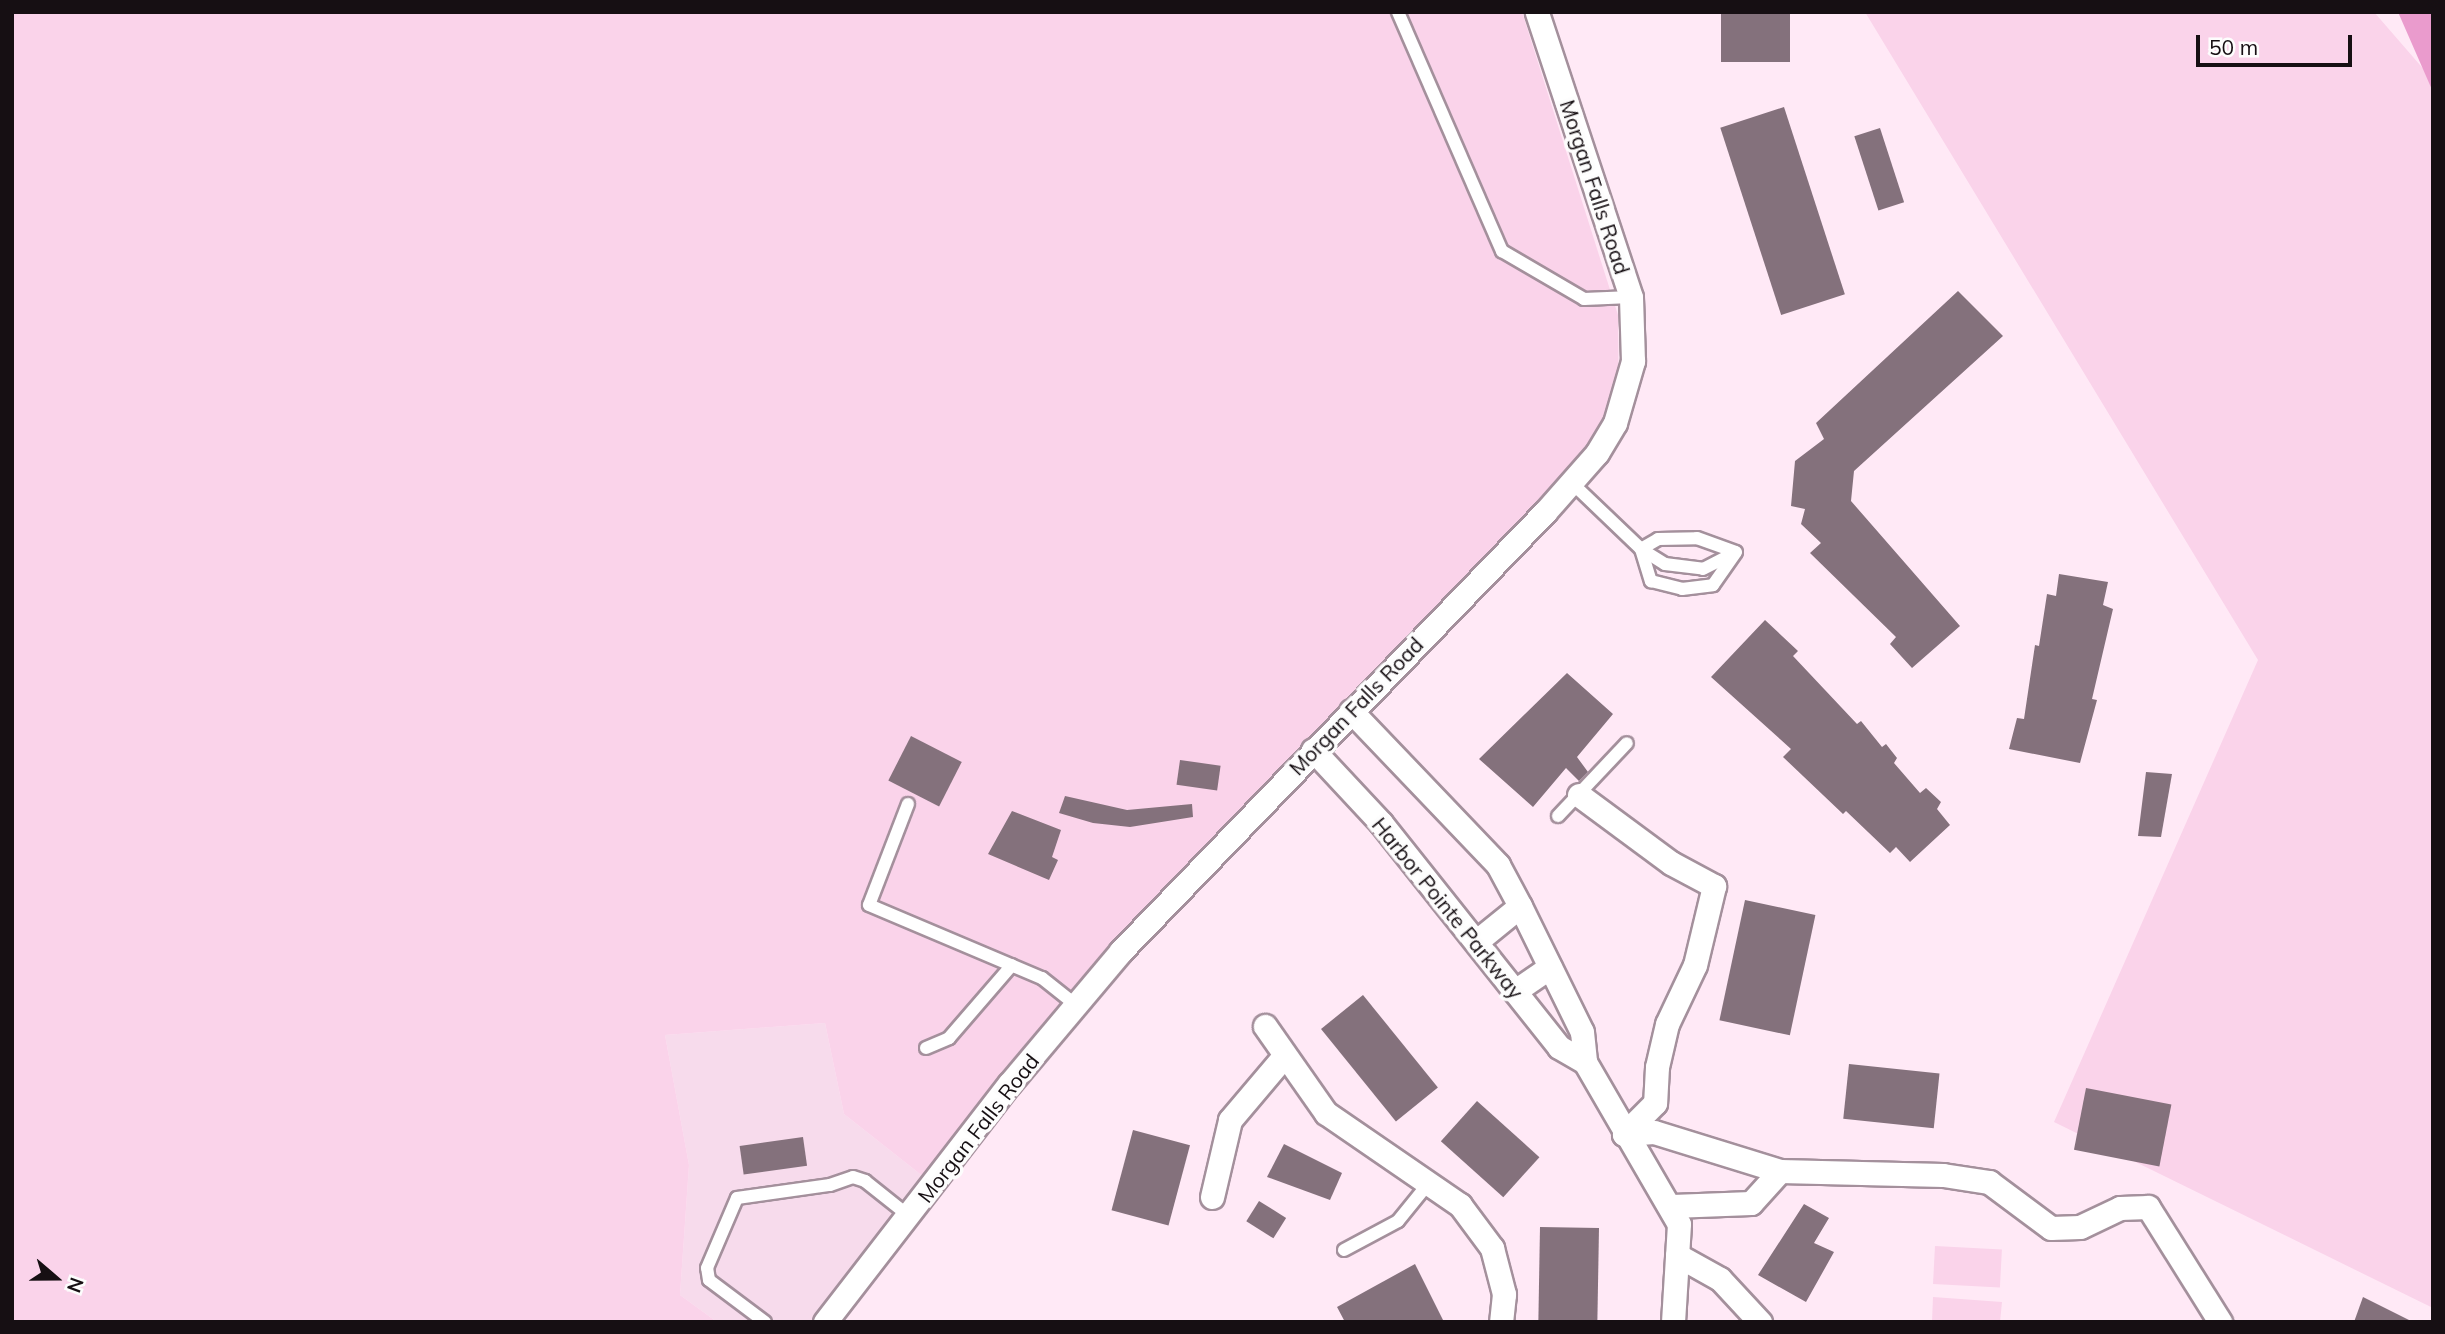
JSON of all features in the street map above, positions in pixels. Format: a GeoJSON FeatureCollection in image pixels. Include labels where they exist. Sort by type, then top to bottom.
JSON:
{"type":"FeatureCollection","features":[{"type":"Feature","properties":{"kind":"street","name":"Morgan Falls Road"},"geometry":{"type":"LineString","coordinates":[[825,1322],[1076,1005],[1313,750],[1572,483],[1597,453],[1626,395],[1633,361],[1631,297],[1537,12]]}},
{"type":"Feature","properties":{"kind":"street","name":"Harbor Pointe Parkway"},"geometry":{"type":"LineString","coordinates":[[1351,711],[1498,865],[1582,1032],[1584,1062],[1624,1135],[1672,1206]]}},
{"type":"Feature","properties":{"kind":"street","name":"Harbor Pointe Parkway"},"geometry":{"type":"LineString","coordinates":[[1313,750],[1381,823],[1559,1047],[1584,1062]]}},
{"type":"Feature","properties":{"kind":"street"},"geometry":{"type":"LineString","coordinates":[[1579,795],[1671,863],[1714,886],[1695,965],[1667,1024],[1657,1067],[1655,1103],[1624,1135]]}},
{"type":"Feature","properties":{"kind":"street"},"geometry":{"type":"LineString","coordinates":[[1477,941],[1520,906]]}},
{"type":"Feature","properties":{"kind":"street"},"geometry":{"type":"LineString","coordinates":[[1516,991],[1550,967]]}},
{"type":"Feature","properties":{"kind":"street"},"geometry":{"type":"LineString","coordinates":[[1265,1026],[1326,1113],[1461,1205],[1492,1248],[1504,1294],[1501,1322]]}},
{"type":"Feature","properties":{"kind":"street"},"geometry":{"type":"LineString","coordinates":[[1212,1197],[1230,1120],[1284,1056]]}},
{"type":"Feature","properties":{"kind":"street"},"geometry":{"type":"LineString","coordinates":[[1624,1135],[1654,1132],[1780,1171],[1942,1175],[1989,1182],[2016,1206],[2051,1228],[2080,1227],[2120,1208],[2148,1207],[2220,1322]]}},
{"type":"Feature","properties":{"kind":"street"},"geometry":{"type":"LineString","coordinates":[[1673,1322],[1679,1224],[1672,1206],[1751,1203],[1780,1171]]}},
{"type":"Feature","properties":{"kind":"street"},"geometry":{"type":"LineString","coordinates":[[1678,1255],[1720,1279],[1760,1322]]}},
{"type":"Feature","properties":{"kind":"lane"},"geometry":{"type":"LineString","coordinates":[[1398,12],[1502,251],[1584,299],[1631,297]]}},
{"type":"Feature","properties":{"kind":"lane"},"geometry":{"type":"LineString","coordinates":[[1572,483],[1641,549],[1665,564],[1703,569],[1736,552]]}},
{"type":"Feature","properties":{"kind":"lane"},"geometry":{"type":"LineString","coordinates":[[1641,549],[1658,539],[1698,538],[1736,552]]}},
{"type":"Feature","properties":{"kind":"lane"},"geometry":{"type":"LineString","coordinates":[[1641,549],[1651,581],[1682,589],[1713,585],[1736,552]]}},
{"type":"Feature","properties":{"kind":"lane"},"geometry":{"type":"LineString","coordinates":[[1558,816],[1627,743]]}},
{"type":"Feature","properties":{"kind":"lane"},"geometry":{"type":"LineString","coordinates":[[908,804],[869,905],[1042,978],[1076,1005]]}},
{"type":"Feature","properties":{"kind":"lane"},"geometry":{"type":"LineString","coordinates":[[926,1048],[949,1038],[1012,965]]}},
{"type":"Feature","properties":{"kind":"lane"},"geometry":{"type":"LineString","coordinates":[[765,1322],[709,1280],[707,1268],[737,1198],[830,1185],[853,1177],[865,1181],[909,1216]]}},
{"type":"Feature","properties":{"kind":"lane"},"geometry":{"type":"LineString","coordinates":[[1344,1250],[1398,1221],[1428,1184]]}},
{"type":"Feature","properties":{"kind":"shaded area"},"geometry":{"type":"Polygon","coordinates":[[[12,12],[1522,12],[1618,315],[1619,431],[1206,858],[939,1189],[844,1114],[825,1023],[665,1035],[689,1165],[680,1295],[717,1322],[12,1322],[12,12]]]}},
{"type":"Feature","properties":{"kind":"shaded area"},"geometry":{"type":"Polygon","coordinates":[[[1865,12],[2374,12],[2433,80],[2433,1308],[2054,1122],[2258,660],[1865,12]]]}},
{"type":"Feature","properties":{"kind":"shaded area"},"geometry":{"type":"Polygon","coordinates":[[[2398,12],[2433,12],[2433,92],[2398,12]]]}},
{"type":"Feature","properties":{"kind":"shaded area"},"geometry":{"type":"Polygon","coordinates":[[[825,1023],[844,1114],[939,1189],[836,1322],[717,1322],[680,1295],[689,1165],[665,1035],[825,1023]]]}},
{"type":"Feature","properties":{"kind":"shaded area"},"geometry":{"type":"Polygon","coordinates":[[[1935,1246],[2002,1250],[2000,1287],[1933,1284],[1935,1246]]]}},
{"type":"Feature","properties":{"kind":"shaded area"},"geometry":{"type":"Polygon","coordinates":[[[1933,1297],[2002,1302],[2000,1322],[1932,1322],[1933,1297]]]}},
{"type":"Feature","properties":{"kind":"building"},"geometry":{"type":"Polygon","coordinates":[[[1721,12],[1790,12],[1790,62],[1721,62],[1721,12]]]}},
{"type":"Feature","properties":{"kind":"building"},"geometry":{"type":"Polygon","coordinates":[[[1784,107],[1845,294],[1781,315],[1720,128],[1784,107]]]}},
{"type":"Feature","properties":{"kind":"building"},"geometry":{"type":"Polygon","coordinates":[[[1880,128],[1904,202],[1878,211],[1854,136],[1880,128]]]}},
{"type":"Feature","properties":{"kind":"building"},"geometry":{"type":"Polygon","coordinates":[[[1958,291],[2003,336],[1854,471],[1851,501],[1960,626],[1912,668],[1890,644],[1896,637],[1810,553],[1821,543],[1801,524],[1805,509],[1791,506],[1795,461],[1824,439],[1816,423],[1958,291]]]}},
{"type":"Feature","properties":{"kind":"building"},"geometry":{"type":"Polygon","coordinates":[[[2059,574],[2108,582],[2103,605],[2113,609],[2092,699],[2097,700],[2080,763],[2009,749],[2017,718],[2024,719],[2035,645],[2039,646],[2047,594],[2056,596],[2059,574]]]}},
{"type":"Feature","properties":{"kind":"building"},"geometry":{"type":"Polygon","coordinates":[[[1765,620],[1798,651],[1793,656],[1857,724],[1861,721],[1882,747],[1886,744],[1897,758],[1894,763],[1920,793],[1926,788],[1941,802],[1937,809],[1950,825],[1910,862],[1896,847],[1890,853],[1846,811],[1843,814],[1783,757],[1791,749],[1711,677],[1765,620]]]}},
{"type":"Feature","properties":{"kind":"building"},"geometry":{"type":"Polygon","coordinates":[[[1567,673],[1613,714],[1577,757],[1588,772],[1579,781],[1566,768],[1533,807],[1479,759],[1567,673]]]}},
{"type":"Feature","properties":{"kind":"building"},"geometry":{"type":"Polygon","coordinates":[[[911,736],[962,762],[939,806],[888,781],[911,736]]]}},
{"type":"Feature","properties":{"kind":"building"},"geometry":{"type":"Polygon","coordinates":[[[1180,760],[1221,766],[1217,790],[1177,785],[1180,760]]]}},
{"type":"Feature","properties":{"kind":"building"},"geometry":{"type":"Polygon","coordinates":[[[2146,772],[2172,774],[2161,837],[2138,836],[2146,772]]]}},
{"type":"Feature","properties":{"kind":"building"},"geometry":{"type":"Polygon","coordinates":[[[1065,796],[1127,810],[1192,804],[1193,817],[1130,827],[1093,823],[1059,813],[1065,796]]]}},
{"type":"Feature","properties":{"kind":"building"},"geometry":{"type":"Polygon","coordinates":[[[1012,811],[1061,830],[1052,857],[1058,860],[1049,880],[988,854],[1012,811]]]}},
{"type":"Feature","properties":{"kind":"building"},"geometry":{"type":"Polygon","coordinates":[[[1745,900],[1815,915],[1790,1035],[1719,1020],[1745,900]]]}},
{"type":"Feature","properties":{"kind":"building"},"geometry":{"type":"Polygon","coordinates":[[[1363,995],[1438,1087],[1396,1121],[1321,1029],[1363,995]]]}},
{"type":"Feature","properties":{"kind":"building"},"geometry":{"type":"Polygon","coordinates":[[[1849,1064],[1940,1074],[1934,1128],[1843,1119],[1849,1064]]]}},
{"type":"Feature","properties":{"kind":"building"},"geometry":{"type":"Polygon","coordinates":[[[2086,1088],[2171,1105],[2159,1166],[2074,1150],[2086,1088]]]}},
{"type":"Feature","properties":{"kind":"building"},"geometry":{"type":"Polygon","coordinates":[[[1477,1101],[1539,1157],[1503,1197],[1441,1141],[1477,1101]]]}},
{"type":"Feature","properties":{"kind":"building"},"geometry":{"type":"Polygon","coordinates":[[[1133,1130],[1190,1145],[1169,1225],[1112,1210],[1133,1130]]]}},
{"type":"Feature","properties":{"kind":"building"},"geometry":{"type":"Polygon","coordinates":[[[803,1137],[807,1166],[744,1175],[740,1146],[803,1137]]]}},
{"type":"Feature","properties":{"kind":"building"},"geometry":{"type":"Polygon","coordinates":[[[1284,1144],[1342,1173],[1330,1200],[1267,1177],[1284,1144]]]}},
{"type":"Feature","properties":{"kind":"building"},"geometry":{"type":"Polygon","coordinates":[[[1259,1201],[1286,1218],[1273,1238],[1246,1221],[1259,1201]]]}},
{"type":"Feature","properties":{"kind":"building"},"geometry":{"type":"Polygon","coordinates":[[[1804,1204],[1829,1218],[1814,1243],[1834,1252],[1806,1302],[1758,1275],[1804,1204]]]}},
{"type":"Feature","properties":{"kind":"building"},"geometry":{"type":"Polygon","coordinates":[[[1540,1227],[1599,1228],[1597,1322],[1538,1322],[1540,1227]]]}},
{"type":"Feature","properties":{"kind":"building"},"geometry":{"type":"Polygon","coordinates":[[[1415,1264],[1444,1322],[1345,1322],[1337,1307],[1415,1264]]]}},
{"type":"Feature","properties":{"kind":"building"},"geometry":{"type":"Polygon","coordinates":[[[2363,1297],[2413,1322],[2354,1322],[2363,1297]]]}}]}
